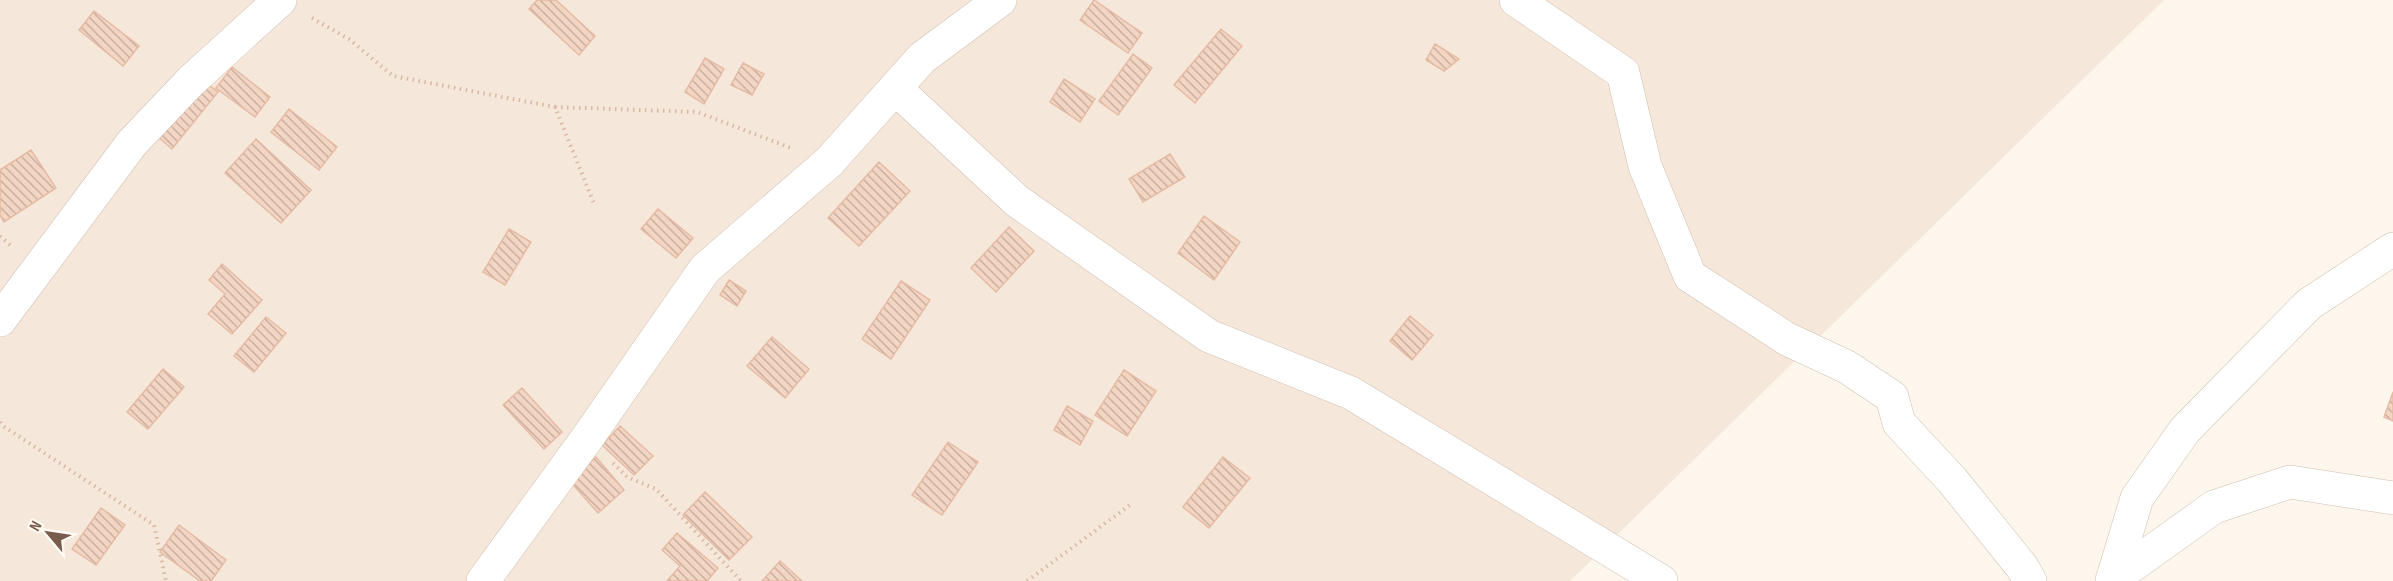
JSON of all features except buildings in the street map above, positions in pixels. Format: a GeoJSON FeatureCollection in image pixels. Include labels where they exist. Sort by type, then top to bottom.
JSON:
{"type":"FeatureCollection","features":[{"type":"Feature","properties":{"kind":"street"},"geometry":{"type":"LineString","coordinates":[[0,320],[132,143],[191,81],[280,0]]}},
{"type":"Feature","properties":{"kind":"street"},"geometry":{"type":"LineString","coordinates":[[483,581],[588,437],[705,269],[829,162],[922,58],[1000,0]]}},
{"type":"Feature","properties":{"kind":"street"},"geometry":{"type":"LineString","coordinates":[[1516,0],[1623,73],[1645,166],[1690,276],[1786,339],[1847,367],[1892,397],[1899,423],[1952,480],[2022,567],[2030,581]]}},
{"type":"Feature","properties":{"kind":"street"},"geometry":{"type":"LineString","coordinates":[[895,88],[1017,201],[1209,336],[1351,393],[1660,581]]}},
{"type":"Feature","properties":{"kind":"street"},"geometry":{"type":"LineString","coordinates":[[2112,581],[2137,498],[2185,430],[2309,304],[2393,249]]}},
{"type":"Feature","properties":{"kind":"street"},"geometry":{"type":"LineString","coordinates":[[2112,581],[2214,507],[2290,482],[2393,498]]}},
{"type":"Feature","properties":{"kind":"path"},"geometry":{"type":"LineString","coordinates":[[309,17],[349,39],[393,76],[555,107],[697,112],[829,162]]}},
{"type":"Feature","properties":{"kind":"path"},"geometry":{"type":"LineString","coordinates":[[555,107],[595,206]]}},
{"type":"Feature","properties":{"kind":"path"},"geometry":{"type":"LineString","coordinates":[[0,422],[154,525],[166,581]]}},
{"type":"Feature","properties":{"kind":"path"},"geometry":{"type":"LineString","coordinates":[[588,437],[627,477],[656,489],[741,581]]}},
{"type":"Feature","properties":{"kind":"path"},"geometry":{"type":"LineString","coordinates":[[1027,581],[1130,505]]}},
{"type":"Feature","properties":{"kind":"shaded area"},"geometry":{"type":"Polygon","coordinates":[[[0,0],[2164,0],[1570,581],[0,581],[0,0]]]}}]}
